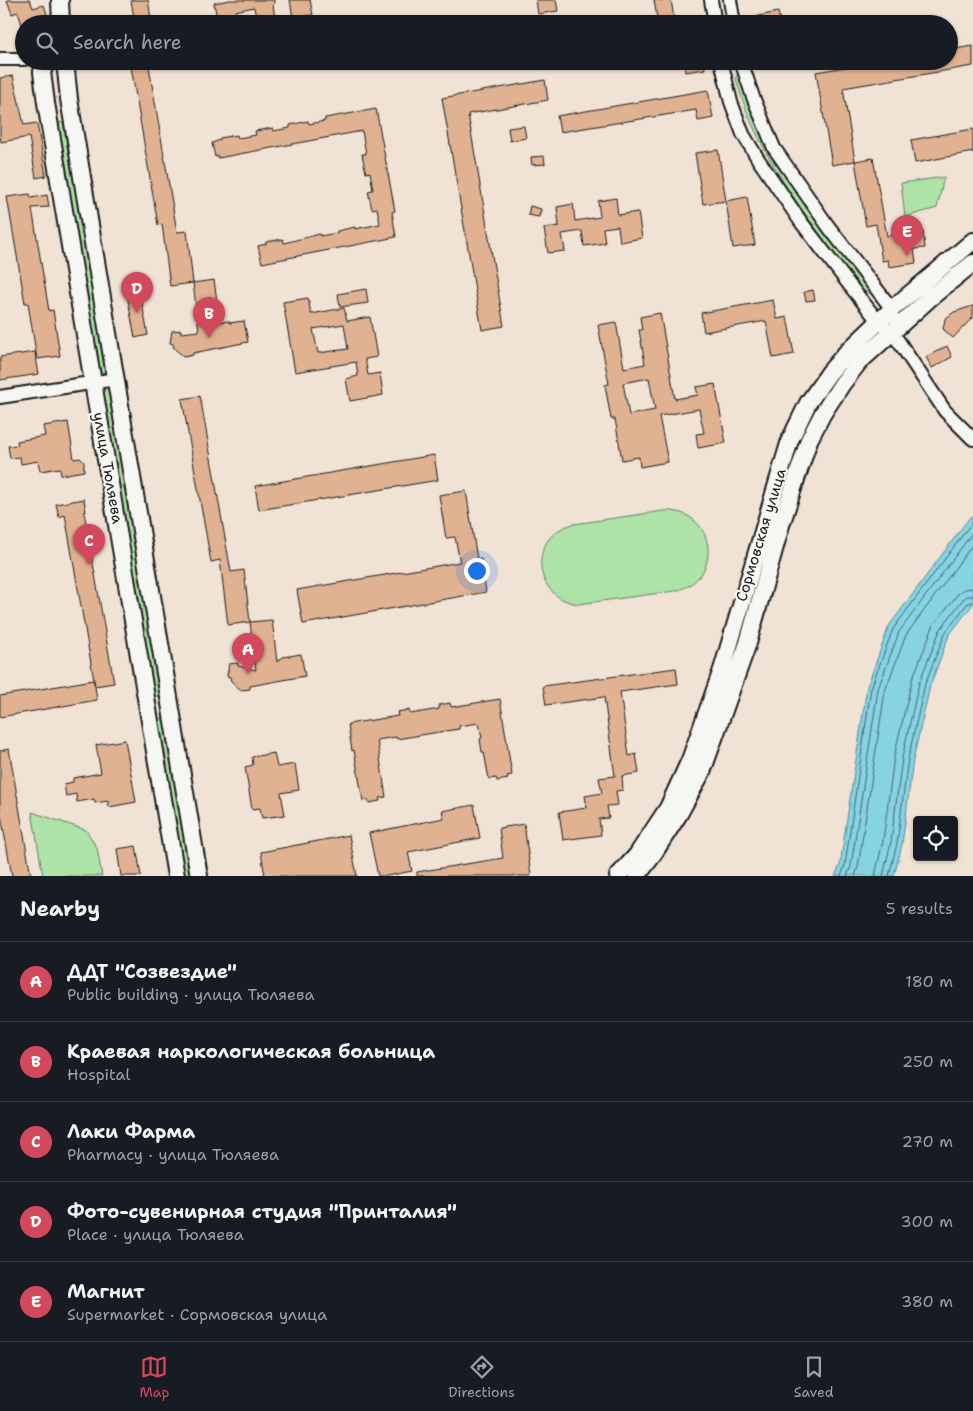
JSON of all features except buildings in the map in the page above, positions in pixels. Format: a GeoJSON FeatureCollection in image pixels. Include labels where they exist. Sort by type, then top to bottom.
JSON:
{"type":"FeatureCollection","features":[{"type":"Feature","properties":{"kind":"main road"},"geometry":{"type":"LineString","coordinates":[[60,0],[61,15]]}},
{"type":"Feature","properties":{"kind":"main road","name":"улица Тюляева"},"geometry":{"type":"LineString","coordinates":[[43,70],[46,103],[176,876]]}},
{"type":"Feature","properties":{"kind":"main road","name":"улица Тюляева"},"geometry":{"type":"LineString","coordinates":[[66,70],[69,99],[199,876]]}},
{"type":"Feature","properties":{"kind":"main road"},"geometry":{"type":"LineString","coordinates":[[46,103],[69,99]]}},
{"type":"Feature","properties":{"kind":"main road","name":"Сормовская улица"},"geometry":{"type":"LineString","coordinates":[[637,876],[674,821],[693,773],[704,722],[722,670],[790,440],[808,403],[846,353],[878,321],[973,241]]}},
{"type":"Feature","properties":{"kind":"main road","name":"Сормовская улица"},"geometry":{"type":"LineString","coordinates":[[618,876],[637,855],[714,740],[748,643],[781,525],[809,440],[823,413],[859,362],[930,298],[973,263]]}},
{"type":"Feature","properties":{"kind":"street"},"geometry":{"type":"LineString","coordinates":[[711,0],[714,15]]}},
{"type":"Feature","properties":{"kind":"street"},"geometry":{"type":"LineString","coordinates":[[730,0],[732,15]]}},
{"type":"Feature","properties":{"kind":"street"},"geometry":{"type":"LineString","coordinates":[[0,59],[15,58]]}},
{"type":"Feature","properties":{"kind":"street"},"geometry":{"type":"LineString","coordinates":[[723,70],[730,102],[743,134],[758,160],[801,222],[878,321],[892,333],[945,411],[973,439]]}},
{"type":"Feature","properties":{"kind":"street"},"geometry":{"type":"LineString","coordinates":[[744,70],[774,148],[828,226],[892,309],[892,333]]}},
{"type":"Feature","properties":{"kind":"street"},"geometry":{"type":"LineString","coordinates":[[0,397],[116,378]]}},
{"type":"Feature","properties":{"kind":"green space"},"geometry":{"type":"Polygon","coordinates":[[[738,74],[772,154],[825,231],[868,288],[867,292],[864,292],[807,217],[773,165],[746,109],[736,79],[738,74]]]}},
{"type":"Feature","properties":{"kind":"green space"},"geometry":{"type":"Polygon","coordinates":[[[59,122],[63,123],[64,127],[106,366],[104,373],[98,368],[56,124],[59,122]]]}},
{"type":"Feature","properties":{"kind":"green space"},"geometry":{"type":"Polygon","coordinates":[[[944,177],[937,208],[905,217],[901,183],[944,177]]]}},
{"type":"Feature","properties":{"kind":"green space"},"geometry":{"type":"Polygon","coordinates":[[[107,387],[110,392],[160,694],[154,697],[102,391],[107,387]]]}},
{"type":"Feature","properties":{"kind":"green space"},"geometry":{"type":"Polygon","coordinates":[[[663,511],[681,513],[694,520],[703,531],[708,545],[707,559],[702,573],[691,584],[675,591],[579,604],[563,600],[551,591],[544,579],[541,566],[542,552],[548,540],[559,530],[574,524],[663,511]]]}},
{"type":"Feature","properties":{"kind":"green space"},"geometry":{"type":"Polygon","coordinates":[[[161,718],[166,724],[191,876],[185,876],[159,725],[161,718]]]}},
{"type":"Feature","properties":{"kind":"green space"},"geometry":{"type":"Polygon","coordinates":[[[32,812],[86,830],[97,848],[102,876],[43,876],[32,812]]]}},
{"type":"Feature","properties":{"kind":"water"},"geometry":{"type":"Polygon","coordinates":[[[973,516],[973,604],[949,635],[930,686],[913,760],[902,845],[894,876],[835,876],[840,865],[867,687],[889,626],[970,517],[973,516]]]}},
{"type":"Feature","properties":{"kind":"place","name":"Магнит"},"geometry":{"type":"Point","coordinates":[907,256]}},
{"type":"Feature","properties":{"kind":"place","name":"Фото-сувенирная студия \"Принталия\""},"geometry":{"type":"Point","coordinates":[137,313]}},
{"type":"Feature","properties":{"kind":"place","name":"Краевая наркологическая больница"},"geometry":{"type":"Point","coordinates":[209,338]}},
{"type":"Feature","properties":{"kind":"place","name":"Лаки Фарма"},"geometry":{"type":"Point","coordinates":[89,565]}},
{"type":"Feature","properties":{"kind":"place","name":"ДДТ \"Созвездие\""},"geometry":{"type":"Point","coordinates":[248,674]}}]}
